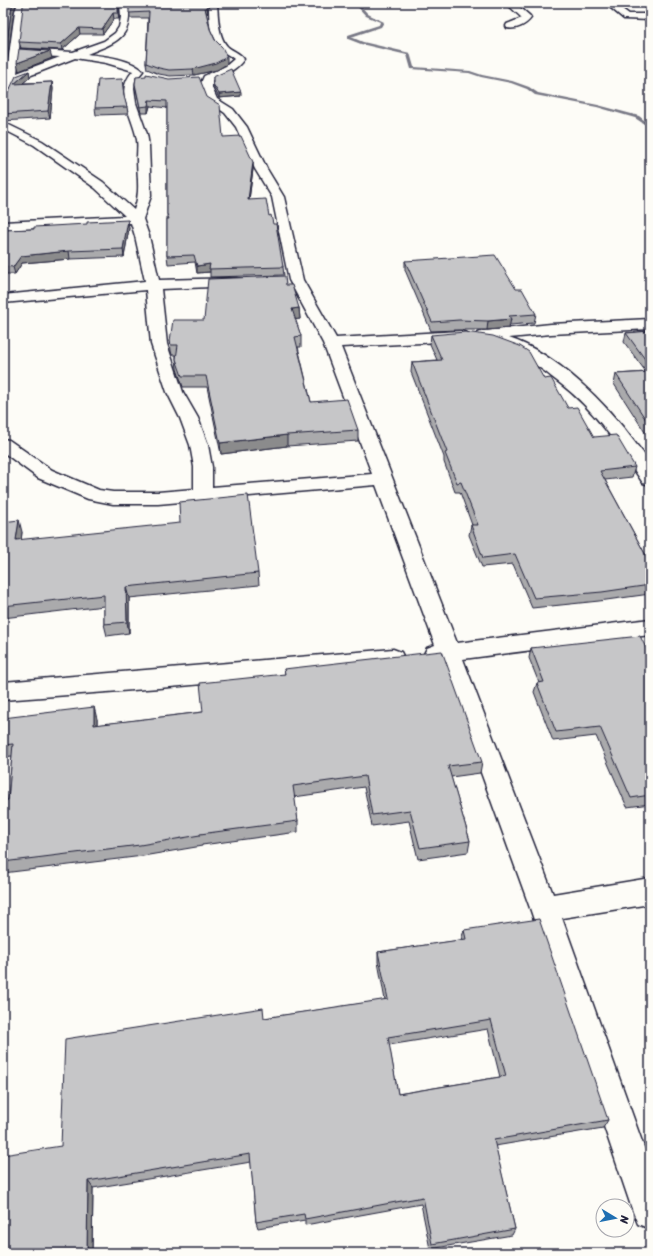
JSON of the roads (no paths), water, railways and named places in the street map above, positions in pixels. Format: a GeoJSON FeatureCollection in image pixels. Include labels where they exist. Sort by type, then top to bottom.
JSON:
{"type":"FeatureCollection","features":[{"type":"Feature","properties":{"kind":"street"},"geometry":{"type":"LineString","coordinates":[[7,81],[106,43],[118,36],[124,28],[127,17],[124,3]]}},
{"type":"Feature","properties":{"kind":"street"},"geometry":{"type":"LineString","coordinates":[[213,3],[215,23],[221,44],[224,48],[237,55],[239,59],[237,63],[232,66],[201,79],[206,83],[213,101],[229,111],[241,127],[261,169],[278,197],[289,280],[330,343],[383,479],[544,908],[650,1212]]}},
{"type":"Feature","properties":{"kind":"street"},"geometry":{"type":"LineString","coordinates":[[510,3],[525,15],[527,20],[510,26]]}},
{"type":"Feature","properties":{"kind":"street"},"geometry":{"type":"LineString","coordinates":[[609,3],[627,17],[650,17]]}},
{"type":"Feature","properties":{"kind":"street"},"geometry":{"type":"LineString","coordinates":[[3,99],[15,52],[21,7],[8,12]]}},
{"type":"Feature","properties":{"kind":"street"},"geometry":{"type":"LineString","coordinates":[[106,43],[139,71]]}},
{"type":"Feature","properties":{"kind":"street"},"geometry":{"type":"LineString","coordinates":[[88,50],[139,71]]}},
{"type":"Feature","properties":{"kind":"street"},"geometry":{"type":"LineString","coordinates":[[15,52],[112,60]]}},
{"type":"Feature","properties":{"kind":"street"},"geometry":{"type":"LineString","coordinates":[[136,219],[143,208],[146,196],[143,159],[144,141],[134,112],[130,93],[130,81],[139,71]]}},
{"type":"Feature","properties":{"kind":"street"},"geometry":{"type":"LineString","coordinates":[[3,125],[38,143],[98,185],[136,219],[142,236],[153,285],[159,344],[175,392],[190,418],[199,445],[202,467],[203,494]]}},
{"type":"Feature","properties":{"kind":"street"},"geometry":{"type":"LineString","coordinates":[[3,226],[136,219]]}},
{"type":"Feature","properties":{"kind":"street"},"geometry":{"type":"LineString","coordinates":[[3,299],[153,285],[251,281]]}},
{"type":"Feature","properties":{"kind":"street"},"geometry":{"type":"LineString","coordinates":[[330,343],[445,336],[484,336],[551,329],[650,324]]}},
{"type":"Feature","properties":{"kind":"street"},"geometry":{"type":"LineString","coordinates":[[484,336],[499,339],[532,355],[566,380],[593,403],[622,437],[650,479]]}},
{"type":"Feature","properties":{"kind":"street"},"geometry":{"type":"LineString","coordinates":[[3,444],[45,474],[95,495],[131,499],[383,479]]}},
{"type":"Feature","properties":{"kind":"street"},"geometry":{"type":"LineString","coordinates":[[3,691],[42,686],[159,679],[414,656],[650,627]]}},
{"type":"Feature","properties":{"kind":"street"},"geometry":{"type":"LineString","coordinates":[[544,908],[650,891]]}},
{"type":"Feature","properties":{"kind":"waterway"},"geometry":{"type":"LineString","coordinates":[[356,3],[367,15],[382,22],[380,26],[349,36],[349,38],[362,43],[409,54],[412,68],[470,72],[481,76],[512,82],[528,88],[537,94],[598,106],[637,117],[650,127]]}}]}
